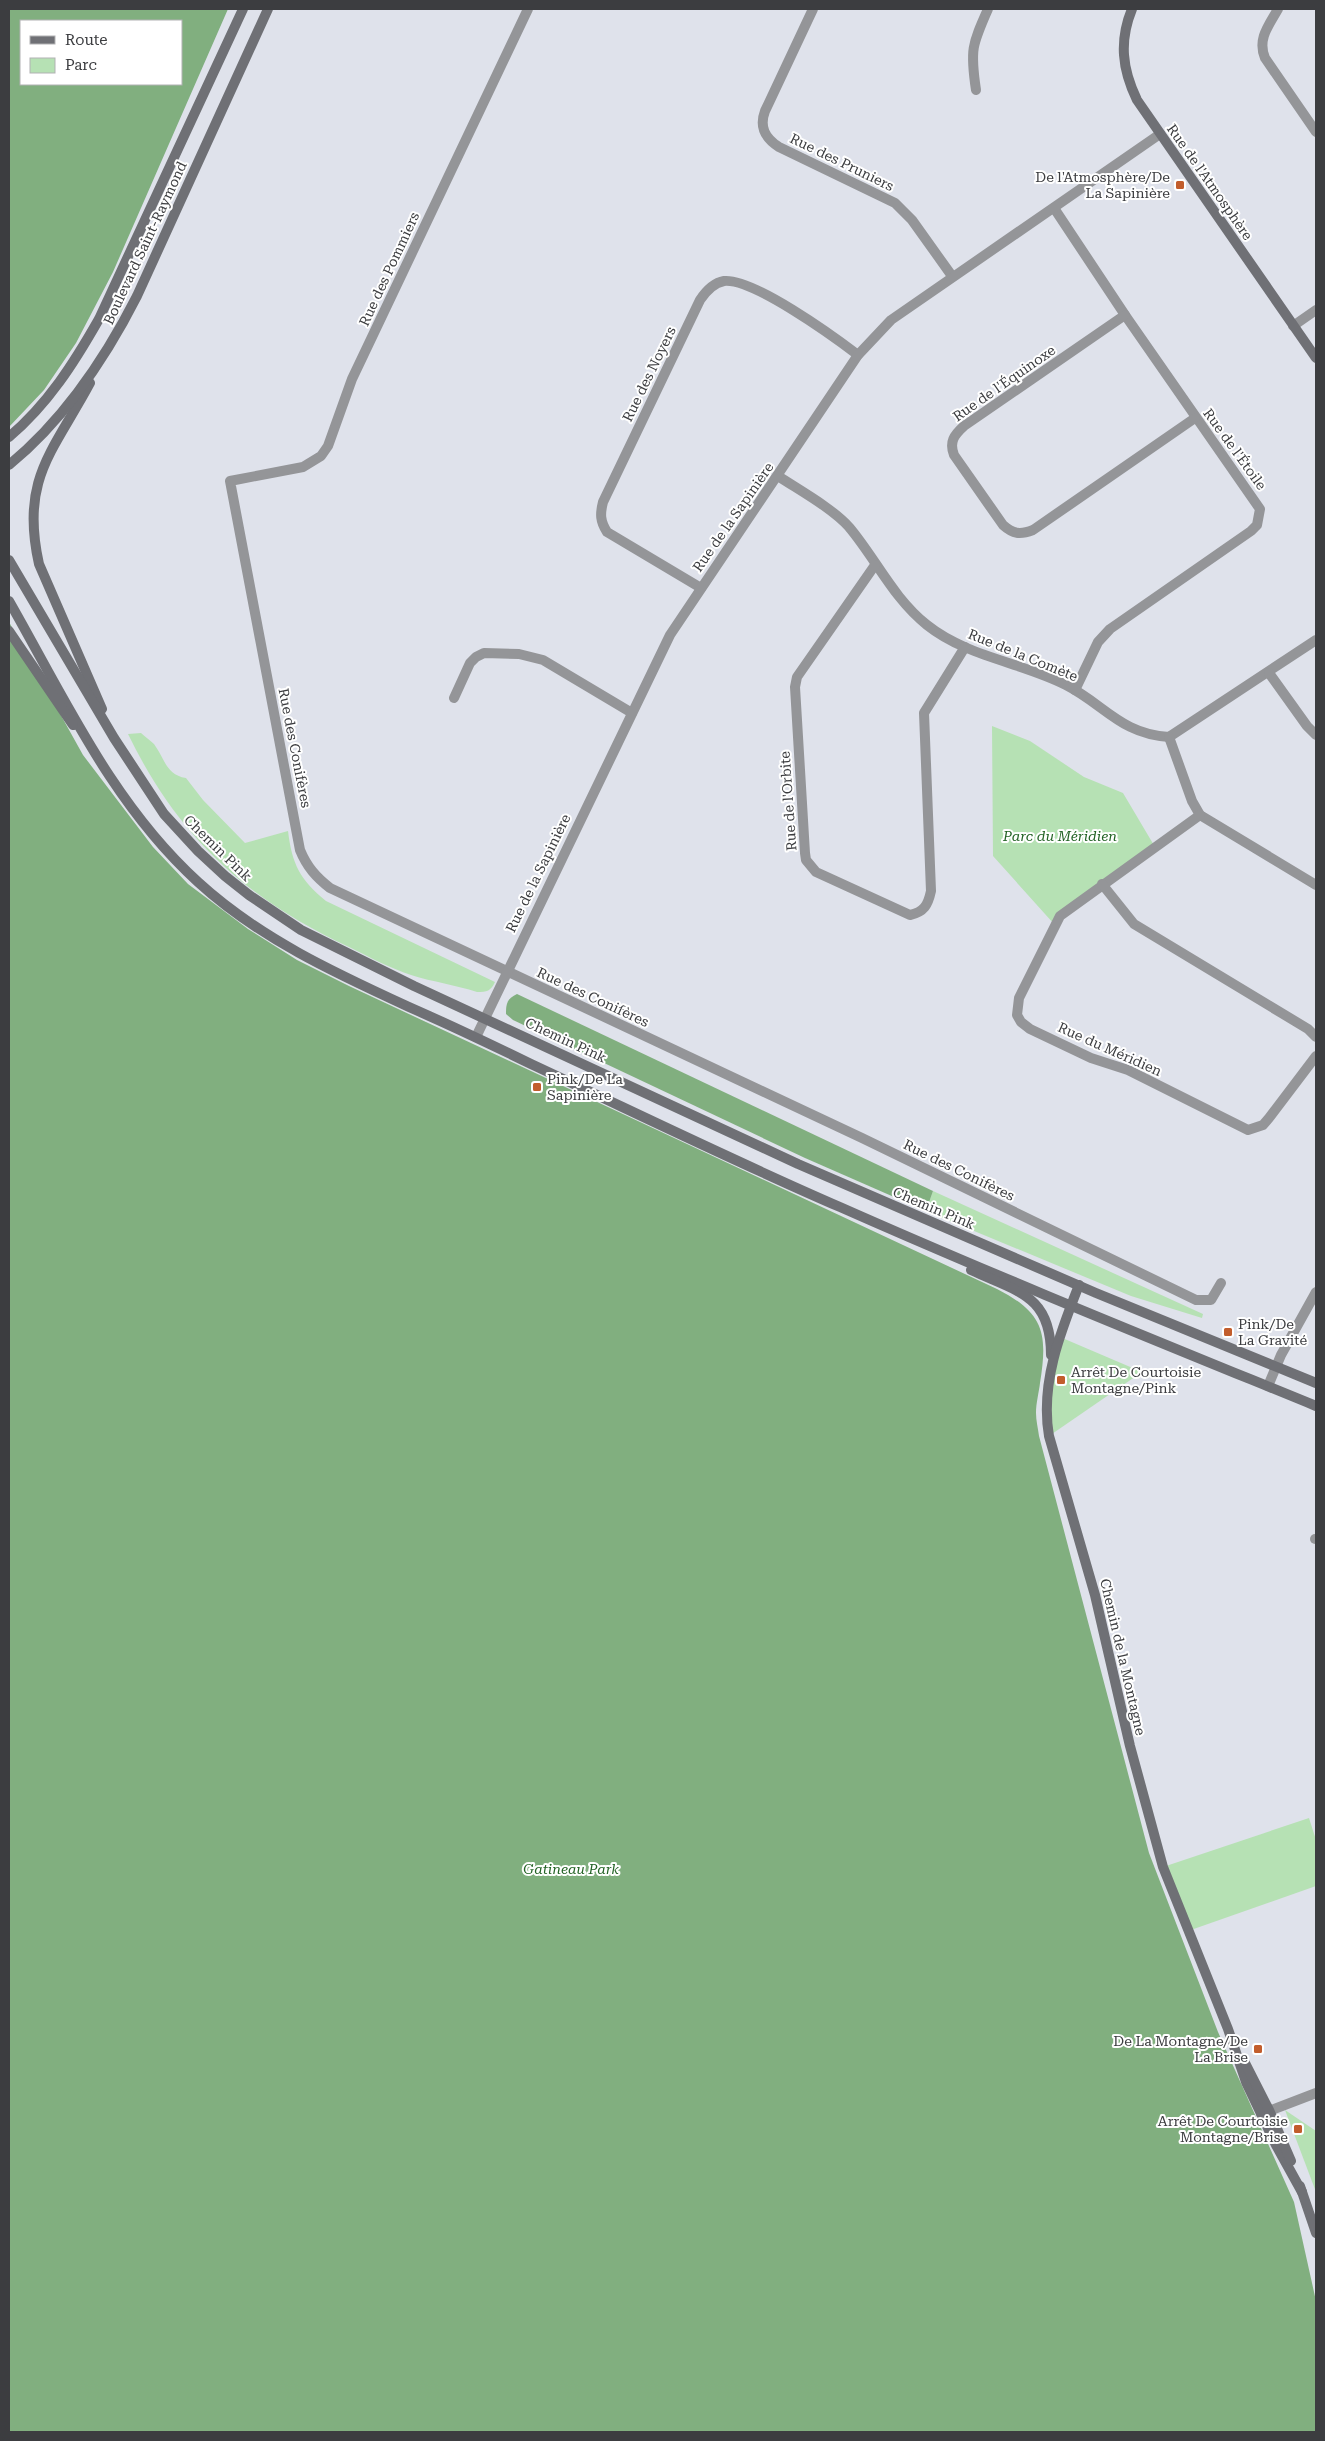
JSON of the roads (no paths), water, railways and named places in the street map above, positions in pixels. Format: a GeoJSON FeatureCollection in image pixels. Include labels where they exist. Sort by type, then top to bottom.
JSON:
{"type":"FeatureCollection","features":[{"type":"Feature","properties":{"kind":"main road","name":"Boulevard Saint-Raymond"},"geometry":{"type":"LineString","coordinates":[[9,437],[52,394],[75,361],[99,319],[243,9]]}},
{"type":"Feature","properties":{"kind":"main road","name":"Boulevard Saint-Raymond"},"geometry":{"type":"LineString","coordinates":[[9,465],[55,420],[93,371],[115,338],[137,296],[268,9]]}},
{"type":"Feature","properties":{"kind":"main road","name":"Rue de l'Atmosphère"},"geometry":{"type":"LineString","coordinates":[[1132,9],[1123,36],[1126,74],[1137,100],[1316,358]]}},
{"type":"Feature","properties":{"kind":"main road"},"geometry":{"type":"LineString","coordinates":[[114,738],[39,564],[34,542],[33,519],[36,493],[46,460],[115,338]]}},
{"type":"Feature","properties":{"kind":"main road","name":"Chemin Pink"},"geometry":{"type":"LineString","coordinates":[[9,560],[114,738],[164,814],[198,851],[249,896],[319,941],[754,1144],[1079,1286],[1316,1383]]}},
{"type":"Feature","properties":{"kind":"main road"},"geometry":{"type":"LineString","coordinates":[[9,601],[97,758]]}},
{"type":"Feature","properties":{"kind":"main road"},"geometry":{"type":"LineString","coordinates":[[9,631],[52,698],[129,804],[171,856],[201,886],[234,912],[309,959],[1019,1292],[1036,1304],[1043,1312],[1049,1330],[1050,1374]]}},
{"type":"Feature","properties":{"kind":"main road"},"geometry":{"type":"LineString","coordinates":[[842,1208],[1071,1306],[1316,1406]]}},
{"type":"Feature","properties":{"kind":"main road","name":"Chemin de la Montagne"},"geometry":{"type":"LineString","coordinates":[[1079,1286],[1050,1374],[1046,1411],[1049,1436],[1094,1595],[1140,1783],[1164,1867],[1228,2029],[1246,2082],[1265,2112],[1302,2192],[1316,2232]]}},
{"type":"Feature","properties":{"kind":"street","name":"Rue des Pommiers"},"geometry":{"type":"LineString","coordinates":[[230,481],[303,467],[321,456],[328,446],[352,379],[528,9]]}},
{"type":"Feature","properties":{"kind":"street","name":"Rue des Pruniers"},"geometry":{"type":"LineString","coordinates":[[813,9],[765,111],[762,120],[766,136],[779,147],[895,203],[912,220],[952,276]]}},
{"type":"Feature","properties":{"kind":"street"},"geometry":{"type":"LineString","coordinates":[[976,90],[972,53],[977,34],[988,9]]}},
{"type":"Feature","properties":{"kind":"street"},"geometry":{"type":"LineString","coordinates":[[1278,9],[1264,34],[1261,50],[1264,58],[1316,132]]}},
{"type":"Feature","properties":{"kind":"street","name":"Rue de la Sapinière"},"geometry":{"type":"LineString","coordinates":[[476,1038],[506,971],[670,635],[858,355],[891,320],[1160,134]]}},
{"type":"Feature","properties":{"kind":"street","name":"Rue de l'Étoile"},"geometry":{"type":"LineString","coordinates":[[1054,208],[1195,418],[1257,502],[1260,509],[1257,525],[1110,629],[1098,642],[1075,690]]}},
{"type":"Feature","properties":{"kind":"street","name":"Rue des Noyers"},"geometry":{"type":"LineString","coordinates":[[701,588],[607,532],[601,523],[600,513],[602,502],[700,300],[716,283],[733,282],[744,285],[808,318],[858,355]]}},
{"type":"Feature","properties":{"kind":"street"},"geometry":{"type":"LineString","coordinates":[[1293,326],[1316,310]]}},
{"type":"Feature","properties":{"kind":"street","name":"Rue de l'Équinoxe"},"geometry":{"type":"LineString","coordinates":[[1125,315],[964,426],[952,440],[951,448],[954,455],[1003,525],[1010,531],[1025,534],[1195,418]]}},
{"type":"Feature","properties":{"kind":"street","name":"Rue de la Comète"},"geometry":{"type":"LineString","coordinates":[[778,476],[840,519],[858,539],[875,565],[914,613],[938,633],[965,647],[1075,690],[1128,728],[1169,738]]}},
{"type":"Feature","properties":{"kind":"street","name":"Rue des Conifères"},"geometry":{"type":"LineString","coordinates":[[230,481],[300,850],[305,862],[319,879],[330,888],[862,1138],[1196,1300],[1210,1300],[1221,1283]]}},
{"type":"Feature","properties":{"kind":"street","name":"Rue de l'Orbite"},"geometry":{"type":"LineString","coordinates":[[875,565],[798,676],[795,687],[805,853],[806,860],[816,872],[910,915],[919,913],[926,908],[931,891],[924,713],[965,647]]}},
{"type":"Feature","properties":{"kind":"street"},"geometry":{"type":"LineString","coordinates":[[1316,640],[1169,738],[1192,801],[1200,814],[1316,885]]}},
{"type":"Feature","properties":{"kind":"street"},"geometry":{"type":"LineString","coordinates":[[454,698],[470,663],[476,657],[484,653],[519,654],[543,660],[632,713]]}},
{"type":"Feature","properties":{"kind":"street"},"geometry":{"type":"LineString","coordinates":[[1269,673],[1307,726],[1316,735]]}},
{"type":"Feature","properties":{"kind":"street","name":"Rue du Méridien"},"geometry":{"type":"LineString","coordinates":[[1200,814],[1068,908],[1054,924],[1019,998],[1016,1015],[1030,1029],[1091,1058],[1128,1070],[1248,1130],[1262,1125],[1269,1118],[1316,1056]]}},
{"type":"Feature","properties":{"kind":"street"},"geometry":{"type":"LineString","coordinates":[[1102,884],[1134,924],[1308,1029],[1316,1037]]}},
{"type":"Feature","properties":{"kind":"street"},"geometry":{"type":"LineString","coordinates":[[1268,1386],[1276,1367],[1316,1292]]}},
{"type":"Feature","properties":{"kind":"street"},"geometry":{"type":"LineString","coordinates":[[1265,2112],[1316,2093]]}},
{"type":"Feature","properties":{"kind":"place","name":"De l'Atmosphère/De La Sapinière"},"geometry":{"type":"Point","coordinates":[1180,185]}},
{"type":"Feature","properties":{"kind":"place","name":"Pink/De La Sapinière"},"geometry":{"type":"Point","coordinates":[537,1087]}},
{"type":"Feature","properties":{"kind":"place","name":"Pink/De La Gravité"},"geometry":{"type":"Point","coordinates":[1228,1332]}},
{"type":"Feature","properties":{"kind":"place","name":"Arrêt De Courtoisie Montagne/Pink"},"geometry":{"type":"Point","coordinates":[1061,1380]}},
{"type":"Feature","properties":{"kind":"place","name":"De La Montagne/De La Brise"},"geometry":{"type":"Point","coordinates":[1258,2049]}},
{"type":"Feature","properties":{"kind":"place","name":"Arrêt De Courtoisie Montagne/Brise"},"geometry":{"type":"Point","coordinates":[1298,2129]}},
{"type":"Feature","properties":{"kind":"park label","name":"Parc du Méridien"},"geometry":{"type":"Point","coordinates":[1060,836]}},
{"type":"Feature","properties":{"kind":"park label","name":"Gatineau Park"},"geometry":{"type":"Point","coordinates":[571,1869]}}]}
